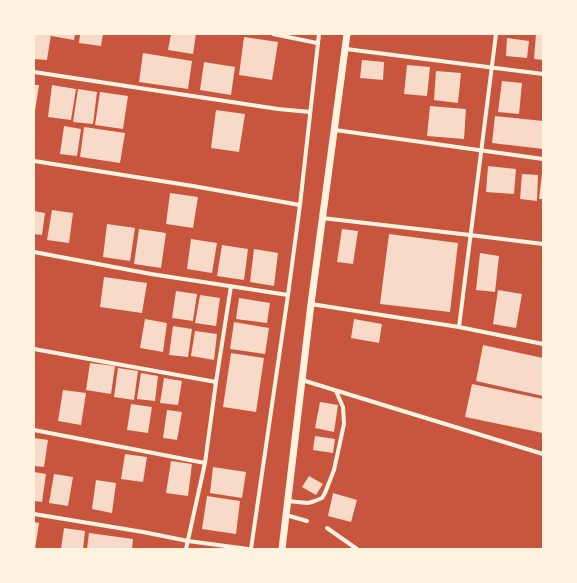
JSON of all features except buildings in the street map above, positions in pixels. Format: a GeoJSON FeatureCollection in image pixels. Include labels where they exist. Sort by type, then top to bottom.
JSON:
{"type":"FeatureCollection","features":[{"type":"Feature","properties":{"kind":"street"},"geometry":{"type":"LineString","coordinates":[[273,34],[317,43]]}},
{"type":"Feature","properties":{"kind":"street"},"geometry":{"type":"LineString","coordinates":[[251,549],[300,205],[319,34]]}},
{"type":"Feature","properties":{"kind":"street"},"geometry":{"type":"LineString","coordinates":[[282,549],[322,218],[348,34]]}},
{"type":"Feature","properties":{"kind":"street"},"geometry":{"type":"LineString","coordinates":[[459,327],[496,34]]}},
{"type":"Feature","properties":{"kind":"street"},"geometry":{"type":"LineString","coordinates":[[346,49],[543,74]]}},
{"type":"Feature","properties":{"kind":"street"},"geometry":{"type":"LineString","coordinates":[[34,72],[271,108],[310,112]]}},
{"type":"Feature","properties":{"kind":"street"},"geometry":{"type":"LineString","coordinates":[[335,130],[543,159]]}},
{"type":"Feature","properties":{"kind":"street"},"geometry":{"type":"LineString","coordinates":[[34,161],[193,186],[300,205]]}},
{"type":"Feature","properties":{"kind":"street"},"geometry":{"type":"LineString","coordinates":[[322,218],[543,244]]}},
{"type":"Feature","properties":{"kind":"street"},"geometry":{"type":"LineString","coordinates":[[34,252],[151,274],[288,295]]}},
{"type":"Feature","properties":{"kind":"street"},"geometry":{"type":"LineString","coordinates":[[186,549],[205,463],[231,286]]}},
{"type":"Feature","properties":{"kind":"street"},"geometry":{"type":"LineString","coordinates":[[311,304],[459,327],[543,344]]}},
{"type":"Feature","properties":{"kind":"street"},"geometry":{"type":"LineString","coordinates":[[34,349],[216,382]]}},
{"type":"Feature","properties":{"kind":"street"},"geometry":{"type":"LineString","coordinates":[[302,380],[543,454]]}},
{"type":"Feature","properties":{"kind":"street"},"geometry":{"type":"LineString","coordinates":[[287,501],[308,503],[322,498],[326,493],[334,470],[344,424],[343,407],[336,391]]}},
{"type":"Feature","properties":{"kind":"street"},"geometry":{"type":"LineString","coordinates":[[34,430],[205,463]]}},
{"type":"Feature","properties":{"kind":"street"},"geometry":{"type":"LineString","coordinates":[[34,514],[188,541],[248,549]]}},
{"type":"Feature","properties":{"kind":"street"},"geometry":{"type":"LineString","coordinates":[[286,515],[307,520]]}},
{"type":"Feature","properties":{"kind":"street"},"geometry":{"type":"LineString","coordinates":[[327,528],[357,549]]}}]}
